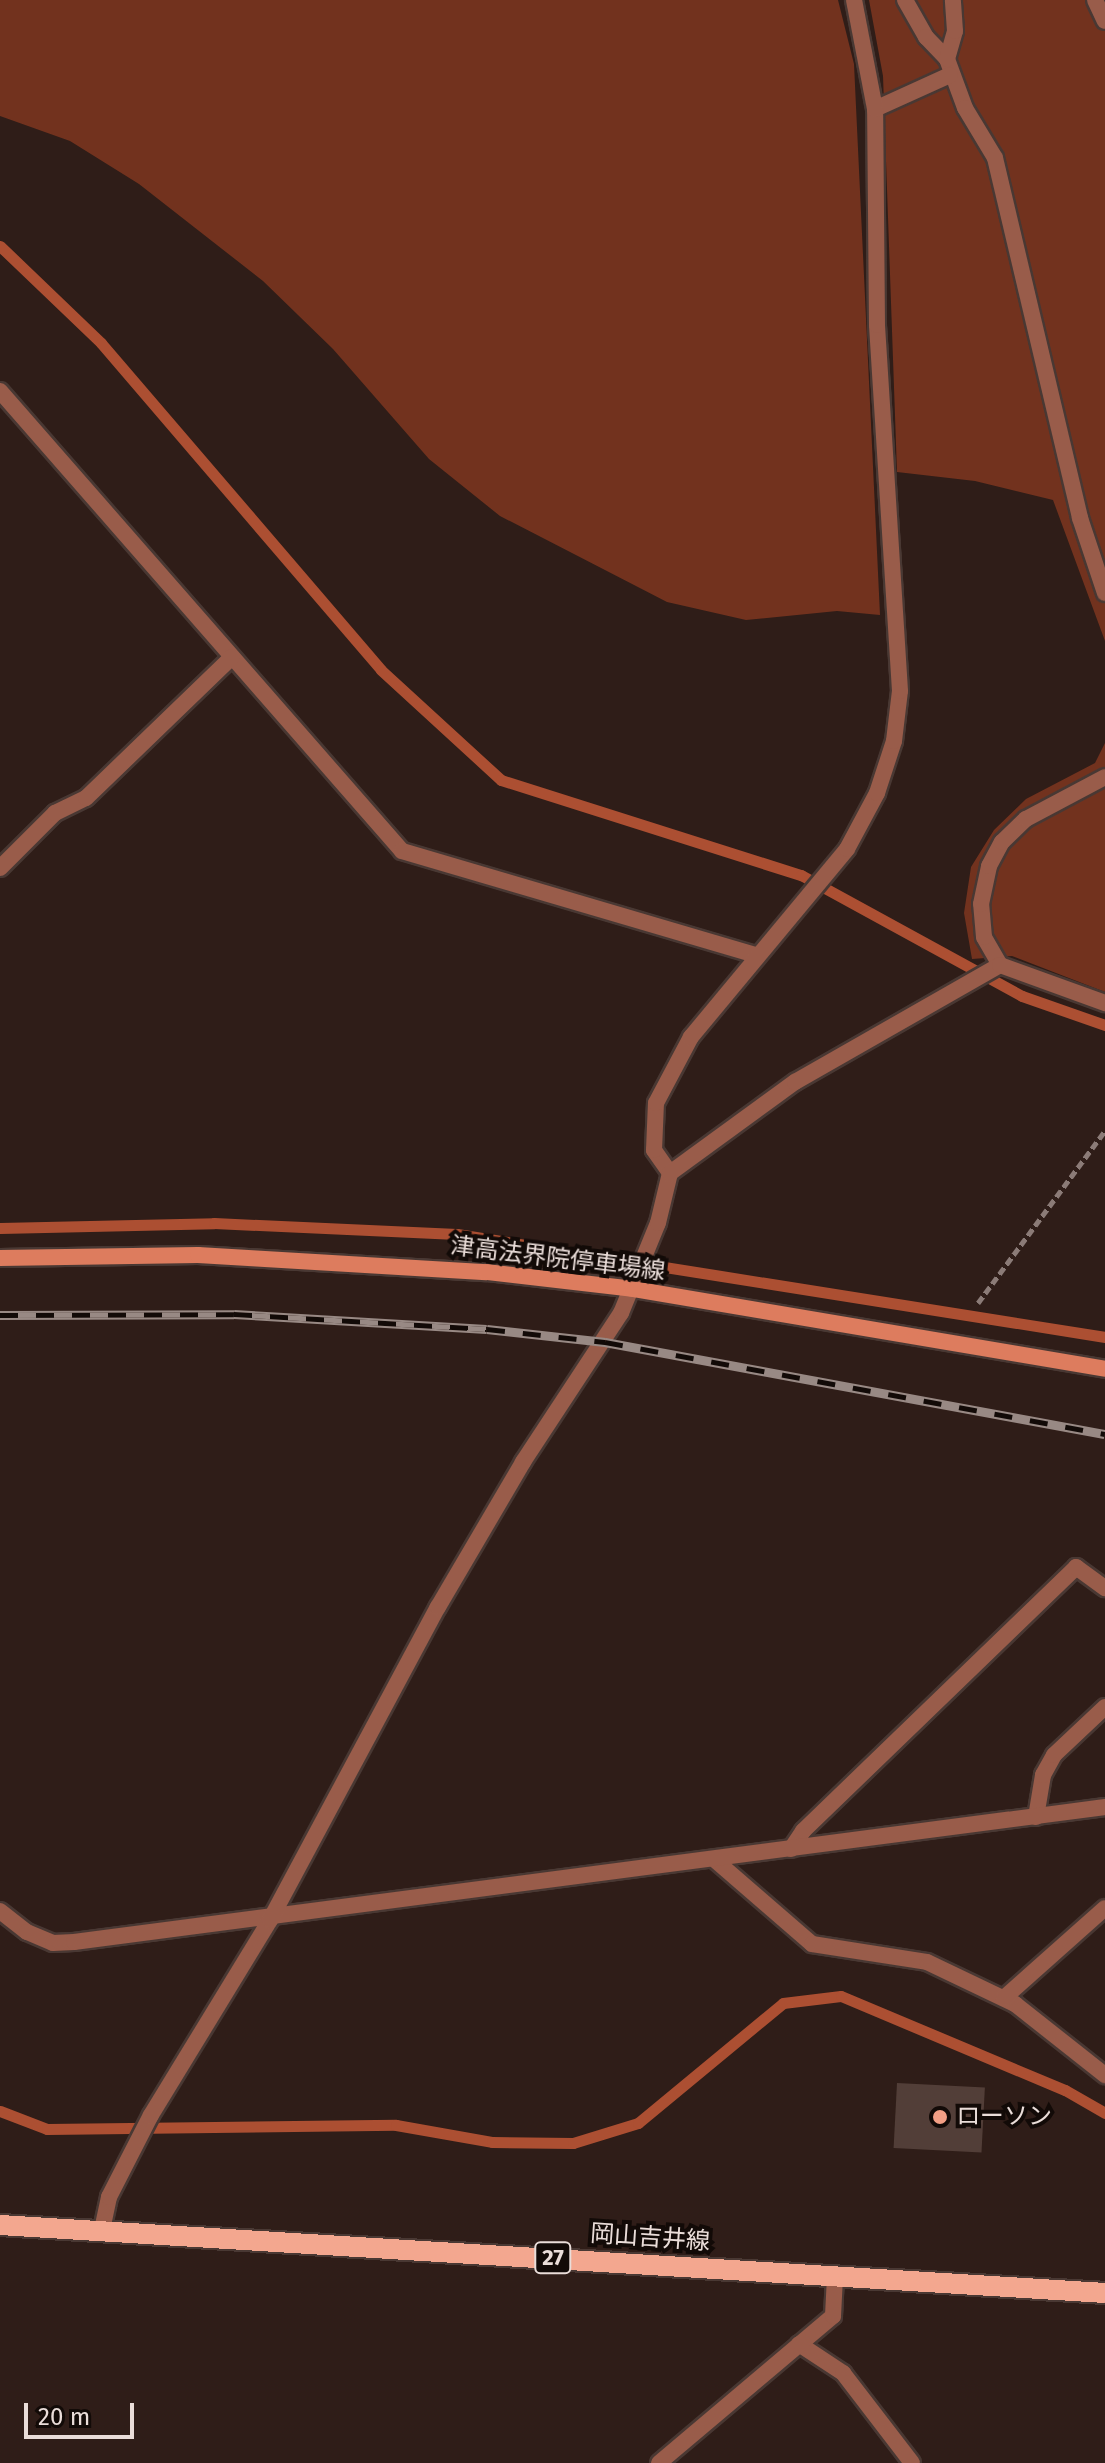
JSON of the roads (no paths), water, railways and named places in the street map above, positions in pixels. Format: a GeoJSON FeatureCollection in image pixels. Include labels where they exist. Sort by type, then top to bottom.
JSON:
{"type":"FeatureCollection","features":[{"type":"Feature","properties":{"kind":"main road","name":"津高法界院停車場線"},"geometry":{"type":"LineString","coordinates":[[0,1258],[82,1254],[316,1260],[633,1289],[1105,1369]]}},
{"type":"Feature","properties":{"kind":"main road","name":"岡山吉井線"},"geometry":{"type":"LineString","coordinates":[[0,2225],[1105,2293]]}},
{"type":"Feature","properties":{"kind":"street"},"geometry":{"type":"LineString","coordinates":[[670,1173],[654,1150],[656,1103],[691,1037],[755,955],[822,885],[877,793],[894,741],[900,691],[877,325],[875,109],[854,0]]}},
{"type":"Feature","properties":{"kind":"street"},"geometry":{"type":"LineString","coordinates":[[905,0],[948,67],[995,158],[1080,518],[1105,593]]}},
{"type":"Feature","properties":{"kind":"street"},"geometry":{"type":"LineString","coordinates":[[875,109],[948,67],[955,31],[953,0]]}},
{"type":"Feature","properties":{"kind":"street"},"geometry":{"type":"LineString","coordinates":[[1095,0],[1105,21]]}},
{"type":"Feature","properties":{"kind":"street"},"geometry":{"type":"LineString","coordinates":[[0,391],[402,851],[755,955]]}},
{"type":"Feature","properties":{"kind":"street"},"geometry":{"type":"LineString","coordinates":[[0,868],[55,813],[86,798],[232,657]]}},
{"type":"Feature","properties":{"kind":"street"},"geometry":{"type":"LineString","coordinates":[[989,971],[981,904],[989,866],[1002,842],[1026,819],[1105,777]]}},
{"type":"Feature","properties":{"kind":"street"},"geometry":{"type":"LineString","coordinates":[[102,2230],[109,2197],[151,2115],[270,1920],[438,1607],[633,1289],[670,1173],[795,1082],[989,971],[1105,1003]]}},
{"type":"Feature","properties":{"kind":"street"},"geometry":{"type":"LineString","coordinates":[[791,1849],[803,1831],[1076,1567],[1105,1588]]}},
{"type":"Feature","properties":{"kind":"street"},"geometry":{"type":"LineString","coordinates":[[1036,1817],[1043,1775],[1054,1755],[1105,1707]]}},
{"type":"Feature","properties":{"kind":"street"},"geometry":{"type":"LineString","coordinates":[[0,1911],[27,1932],[53,1943],[270,1920],[448,1891],[715,1860],[1105,1807]]}},
{"type":"Feature","properties":{"kind":"street"},"geometry":{"type":"LineString","coordinates":[[715,1860],[812,1944],[927,1962],[1004,1998],[1105,2075]]}},
{"type":"Feature","properties":{"kind":"street"},"geometry":{"type":"LineString","coordinates":[[1004,1998],[1105,1908]]}},
{"type":"Feature","properties":{"kind":"street"},"geometry":{"type":"LineString","coordinates":[[659,2463],[833,2316],[835,2276]]}},
{"type":"Feature","properties":{"kind":"street"},"geometry":{"type":"LineString","coordinates":[[799,2344],[843,2373],[912,2463]]}},
{"type":"Feature","properties":{"kind":"waterway"},"geometry":{"type":"LineString","coordinates":[[0,246],[101,343],[381,670],[501,780],[801,875],[1022,996],[1105,1025]]}},
{"type":"Feature","properties":{"kind":"waterway"},"geometry":{"type":"LineString","coordinates":[[0,1228],[214,1223],[457,1234],[1105,1337]]}},
{"type":"Feature","properties":{"kind":"waterway"},"geometry":{"type":"LineString","coordinates":[[0,2111],[47,2129],[396,2125],[492,2142],[573,2143],[638,2123],[783,2003],[841,1996],[1065,2090],[1105,2113]]}},
{"type":"Feature","properties":{"kind":"railway"},"geometry":{"type":"LineString","coordinates":[[0,1315],[234,1314],[487,1329],[605,1342],[1105,1434]]}},
{"type":"Feature","properties":{"kind":"place","name":"ローソン"},"geometry":{"type":"Point","coordinates":[940,2117]}}]}
